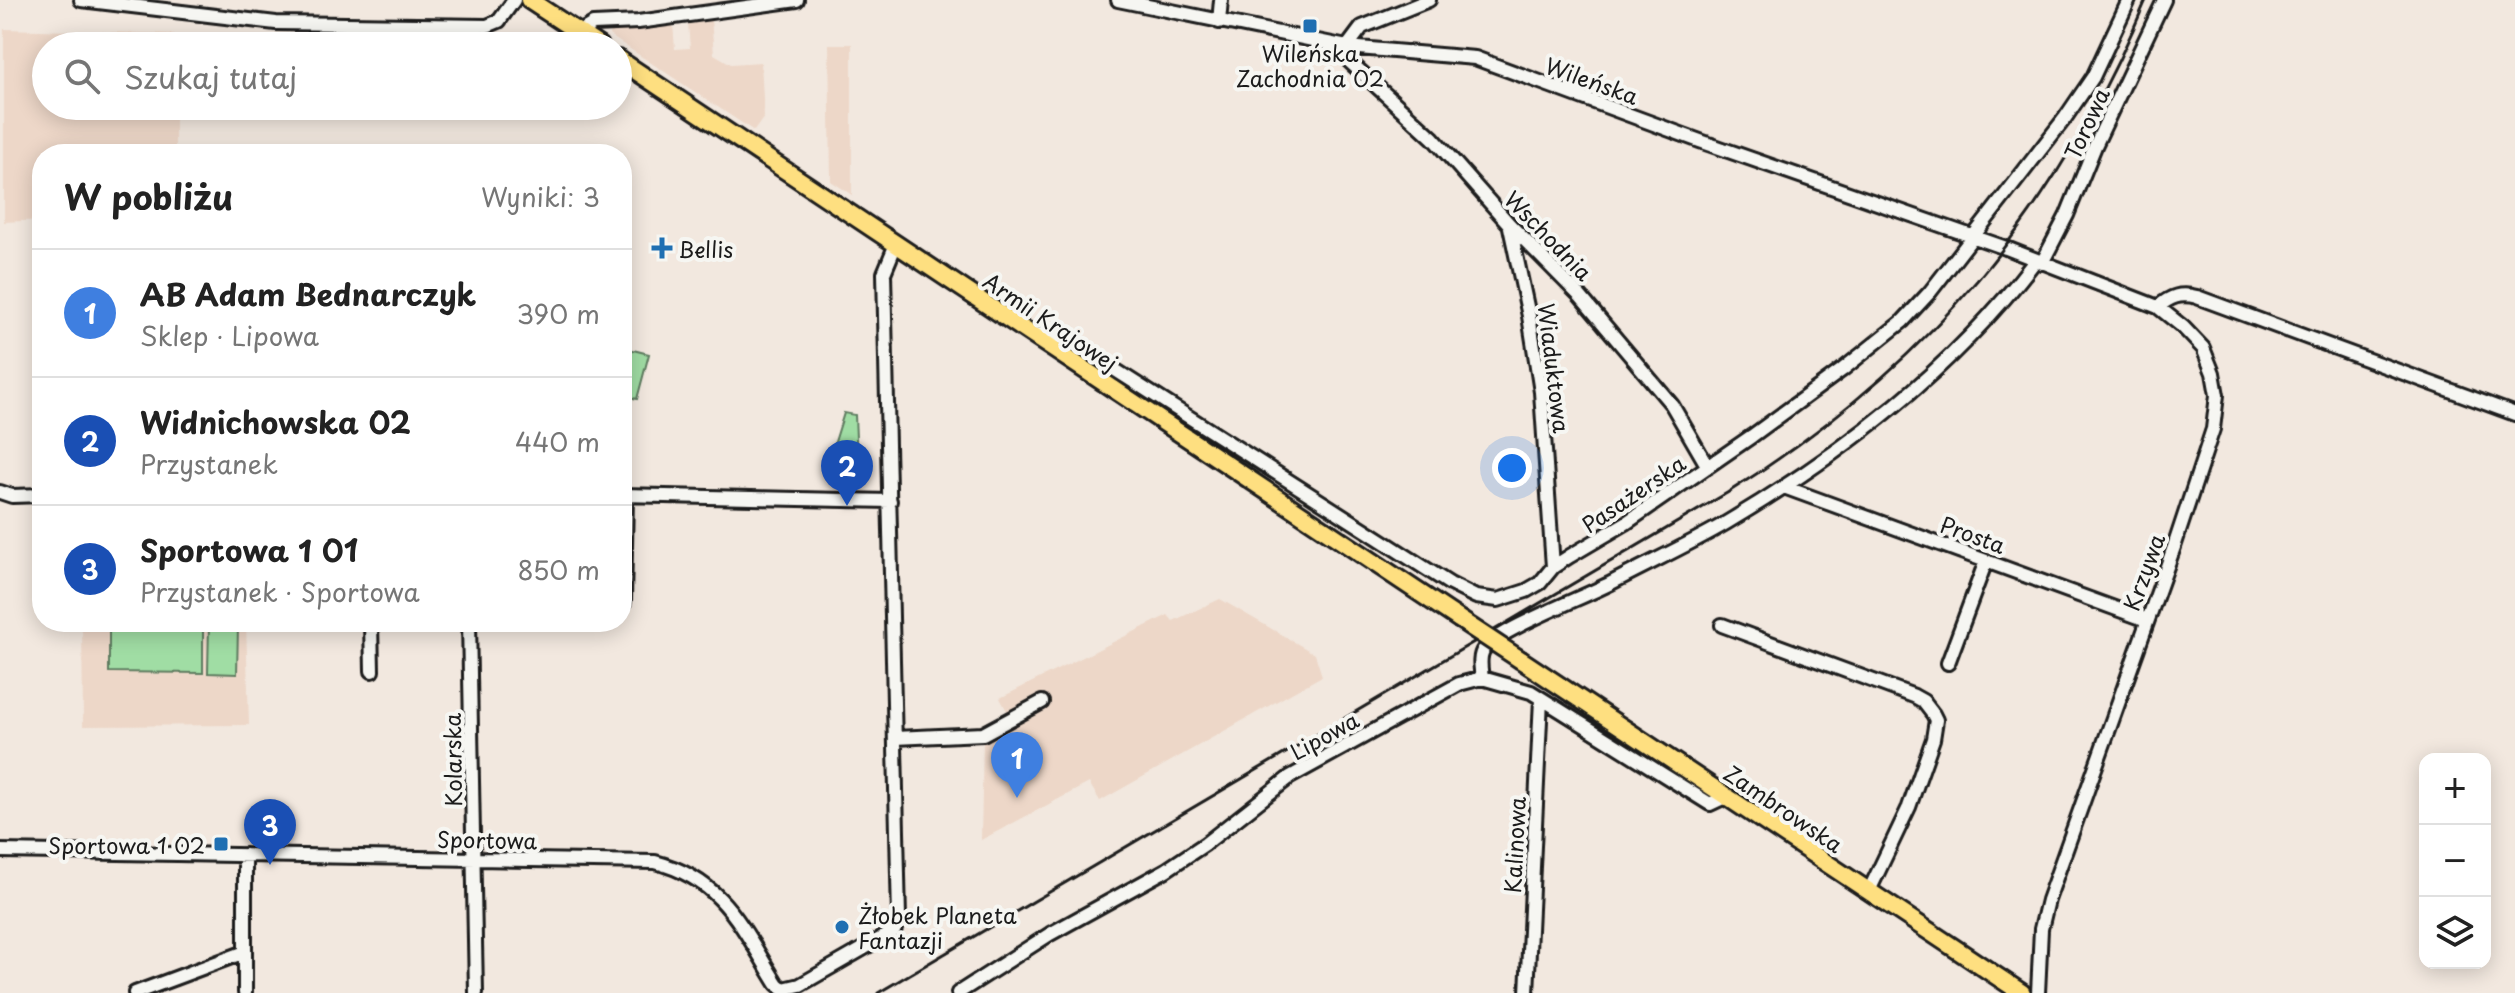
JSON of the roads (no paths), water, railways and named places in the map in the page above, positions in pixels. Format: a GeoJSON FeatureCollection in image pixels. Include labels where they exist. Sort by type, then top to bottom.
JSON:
{"type":"FeatureCollection","features":[{"type":"Feature","properties":{"kind":"main road"},"geometry":{"type":"LineString","coordinates":[[529,0],[577,32]]}},
{"type":"Feature","properties":{"kind":"main road","name":"Armii Krajowej"},"geometry":{"type":"LineString","coordinates":[[632,68],[1521,660]]}},
{"type":"Feature","properties":{"kind":"main road","name":"Zambrowska"},"geometry":{"type":"LineString","coordinates":[[1521,660],[2022,993]]}},
{"type":"Feature","properties":{"kind":"street"},"geometry":{"type":"LineString","coordinates":[[81,0],[276,23],[487,26],[499,21],[514,0]]}},
{"type":"Feature","properties":{"kind":"street"},"geometry":{"type":"LineString","coordinates":[[580,32],[593,24],[684,17],[797,0]]}},
{"type":"Feature","properties":{"kind":"street","name":"Wileńska"},"geometry":{"type":"LineString","coordinates":[[1118,0],[1347,47],[1475,58],[2039,262]]}},
{"type":"Feature","properties":{"kind":"street"},"geometry":{"type":"LineString","coordinates":[[1219,22],[1221,0]]}},
{"type":"Feature","properties":{"kind":"street"},"geometry":{"type":"LineString","coordinates":[[1347,47],[1351,37],[1362,27],[1429,0]]}},
{"type":"Feature","properties":{"kind":"street","name":"Pasażerska"},"geometry":{"type":"LineString","coordinates":[[1034,335],[1050,332],[1084,350],[1398,552],[1476,597],[1498,600],[1511,597],[1540,583],[1553,567],[1626,523],[1708,467],[1842,370],[1903,321],[1930,292],[2065,118],[2093,77],[2129,0]]}},
{"type":"Feature","properties":{"kind":"street","name":"Torowa"},"geometry":{"type":"LineString","coordinates":[[1482,678],[1480,661],[1483,650],[1497,637],[1683,546],[1784,487],[1900,404],[2039,262],[2067,215],[2095,146],[2164,0]]}},
{"type":"Feature","properties":{"kind":"street","name":"Wschodnia"},"geometry":{"type":"LineString","coordinates":[[1347,47],[1349,61],[1433,138],[1509,224],[1580,296],[1672,405],[1708,467]]}},
{"type":"Feature","properties":{"kind":"street","name":"Wiaduktowa"},"geometry":{"type":"LineString","coordinates":[[1509,224],[1529,316],[1541,392],[1553,567]]}},
{"type":"Feature","properties":{"kind":"street"},"geometry":{"type":"LineString","coordinates":[[896,244],[884,273],[895,738],[983,734],[1042,702]]}},
{"type":"Feature","properties":{"kind":"street","name":"Krzywa"},"geometry":{"type":"LineString","coordinates":[[2038,993],[2041,929],[2048,900],[2204,458],[2213,429],[2217,395],[2213,373],[2203,348],[2158,307],[2039,262]]}},
{"type":"Feature","properties":{"kind":"street"},"geometry":{"type":"LineString","coordinates":[[2158,307],[2170,297],[2185,294],[2197,297],[2515,414]]}},
{"type":"Feature","properties":{"kind":"street","name":"Prosta"},"geometry":{"type":"LineString","coordinates":[[1784,487],[2147,620]]}},
{"type":"Feature","properties":{"kind":"street"},"geometry":{"type":"LineString","coordinates":[[0,492],[12,496],[32,495]]}},
{"type":"Feature","properties":{"kind":"street"},"geometry":{"type":"LineString","coordinates":[[632,495],[890,501]]}},
{"type":"Feature","properties":{"kind":"street"},"geometry":{"type":"LineString","coordinates":[[1948,663],[1986,561]]}},
{"type":"Feature","properties":{"kind":"street"},"geometry":{"type":"LineString","coordinates":[[1722,625],[1914,696],[1930,707],[1936,720],[1933,739],[1909,807],[1869,891]]}},
{"type":"Feature","properties":{"kind":"street"},"geometry":{"type":"LineString","coordinates":[[371,632],[372,671]]}},
{"type":"Feature","properties":{"kind":"street","name":"Kolarska"},"geometry":{"type":"LineString","coordinates":[[469,632],[476,993]]}},
{"type":"Feature","properties":{"kind":"street"},"geometry":{"type":"LineString","coordinates":[[1482,678],[1531,692],[1710,804],[1727,796]]}},
{"type":"Feature","properties":{"kind":"street","name":"Lipowa"},"geometry":{"type":"LineString","coordinates":[[958,993],[1050,934],[1166,870],[1205,844],[1290,777],[1447,690],[1482,678]]}},
{"type":"Feature","properties":{"kind":"street","name":"Kalinowa"},"geometry":{"type":"LineString","coordinates":[[1527,993],[1541,699]]}},
{"type":"Feature","properties":{"kind":"street","name":"Sportowa"},"geometry":{"type":"LineString","coordinates":[[0,851],[655,862],[680,870],[712,890],[728,907],[783,989],[800,985],[894,931],[897,926],[895,738]]}},
{"type":"Feature","properties":{"kind":"street"},"geometry":{"type":"LineString","coordinates":[[245,855],[245,993]]}},
{"type":"Feature","properties":{"kind":"street"},"geometry":{"type":"LineString","coordinates":[[135,993],[245,952]]}},
{"type":"Feature","properties":{"kind":"railway"},"geometry":{"type":"LineString","coordinates":[[878,993],[1727,493],[1798,445],[1864,394],[1923,339],[1977,281],[2026,218],[2070,151],[2110,78],[2146,0]]}},
{"type":"Feature","properties":{"kind":"place","name":"Wileńska Zachodnia 02"},"geometry":{"type":"Point","coordinates":[1310,26]}},
{"type":"Feature","properties":{"kind":"place","name":"Bellis"},"geometry":{"type":"Point","coordinates":[662,248]}},
{"type":"Feature","properties":{"kind":"place","name":"Widnichowska 02"},"geometry":{"type":"Point","coordinates":[847,506]}},
{"type":"Feature","properties":{"kind":"place","name":"AB Adam Bednarczyk"},"geometry":{"type":"Point","coordinates":[1017,798]}},
{"type":"Feature","properties":{"kind":"place","name":"Sportowa 1 02"},"geometry":{"type":"Point","coordinates":[221,844]}},
{"type":"Feature","properties":{"kind":"place","name":"Sportowa 1 01"},"geometry":{"type":"Point","coordinates":[270,865]}},
{"type":"Feature","properties":{"kind":"place","name":"Żłobek Planeta Fantazji"},"geometry":{"type":"Point","coordinates":[842,927]}}]}
